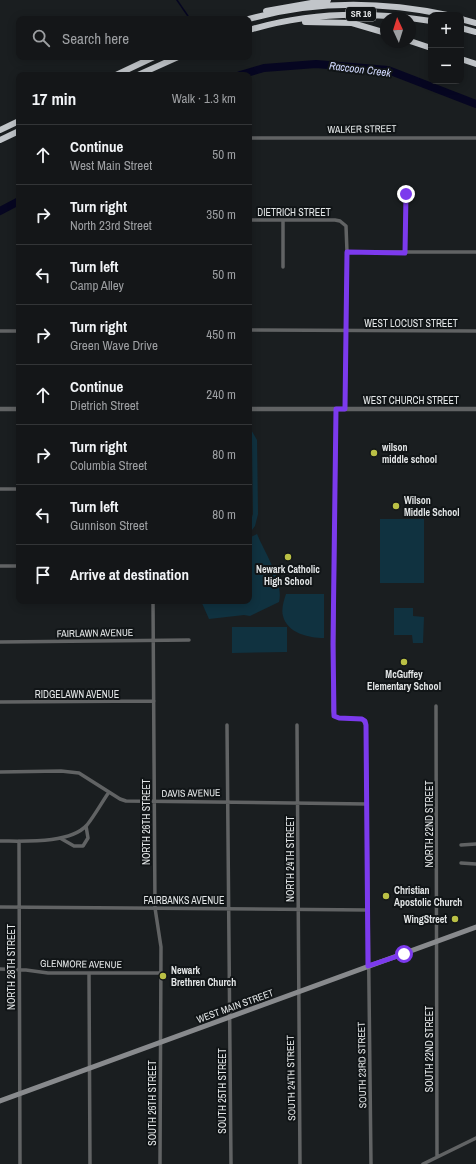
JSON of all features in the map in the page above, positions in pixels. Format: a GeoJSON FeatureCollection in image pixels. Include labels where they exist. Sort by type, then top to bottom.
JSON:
{"type":"FeatureCollection","features":[{"type":"Feature","properties":{"kind":"highway"},"geometry":{"type":"LineString","coordinates":[[249,16],[273,9],[328,0]]}},
{"type":"Feature","properties":{"kind":"highway","name":"SR 16"},"geometry":{"type":"LineString","coordinates":[[252,19],[298,9],[349,4],[390,6],[428,12]]}},
{"type":"Feature","properties":{"kind":"highway","name":"SR 16"},"geometry":{"type":"LineString","coordinates":[[252,29],[292,20],[323,16],[364,14],[390,15],[428,21]]}},
{"type":"Feature","properties":{"kind":"highway"},"geometry":{"type":"LineString","coordinates":[[292,20],[352,23],[380,31]]}},
{"type":"Feature","properties":{"kind":"highway"},"geometry":{"type":"LineString","coordinates":[[464,20],[476,23]]}},
{"type":"Feature","properties":{"kind":"highway"},"geometry":{"type":"LineString","coordinates":[[464,29],[476,32]]}},
{"type":"Feature","properties":{"kind":"highway"},"geometry":{"type":"LineString","coordinates":[[416,43],[428,47]]}},
{"type":"Feature","properties":{"kind":"highway"},"geometry":{"type":"LineString","coordinates":[[122,72],[148,60]]}},
{"type":"Feature","properties":{"kind":"highway"},"geometry":{"type":"LineString","coordinates":[[145,72],[171,60]]}},
{"type":"Feature","properties":{"kind":"highway"},"geometry":{"type":"LineString","coordinates":[[464,60],[476,64]]}},
{"type":"Feature","properties":{"kind":"highway"},"geometry":{"type":"LineString","coordinates":[[0,130],[16,122]]}},
{"type":"Feature","properties":{"kind":"highway"},"geometry":{"type":"LineString","coordinates":[[0,140],[16,132]]}},
{"type":"Feature","properties":{"kind":"main road","name":"WEST MAIN STREET"},"geometry":{"type":"LineString","coordinates":[[0,1101],[476,927]]}},
{"type":"Feature","properties":{"kind":"street","name":"WALKER STREET"},"geometry":{"type":"LineString","coordinates":[[252,138],[476,138]]}},
{"type":"Feature","properties":{"kind":"street"},"geometry":{"type":"LineString","coordinates":[[405,253],[406,194]]}},
{"type":"Feature","properties":{"kind":"street","name":"DIETRICH STREET"},"geometry":{"type":"LineString","coordinates":[[252,220],[283,221],[329,219],[340,221],[346,226],[345,409]]}},
{"type":"Feature","properties":{"kind":"street"},"geometry":{"type":"LineString","coordinates":[[283,221],[283,267]]}},
{"type":"Feature","properties":{"kind":"street"},"geometry":{"type":"LineString","coordinates":[[347,252],[476,252]]}},
{"type":"Feature","properties":{"kind":"street","name":"WEST LOCUST STREET"},"geometry":{"type":"LineString","coordinates":[[252,330],[476,332]]}},
{"type":"Feature","properties":{"kind":"street"},"geometry":{"type":"LineString","coordinates":[[0,331],[16,331]]}},
{"type":"Feature","properties":{"kind":"street"},"geometry":{"type":"LineString","coordinates":[[0,408],[16,408]]}},
{"type":"Feature","properties":{"kind":"street","name":"WEST CHURCH STREET"},"geometry":{"type":"LineString","coordinates":[[252,409],[476,409]]}},
{"type":"Feature","properties":{"kind":"street","name":"SOUTH 23RD STREET"},"geometry":{"type":"LineString","coordinates":[[336,409],[333,644],[334,716],[339,718],[362,719],[365,721],[366,725],[371,1164]]}},
{"type":"Feature","properties":{"kind":"street"},"geometry":{"type":"LineString","coordinates":[[0,489],[16,489]]}},
{"type":"Feature","properties":{"kind":"street"},"geometry":{"type":"LineString","coordinates":[[0,566],[16,566]]}},
{"type":"Feature","properties":{"kind":"street","name":"NORTH 26TH STREET"},"geometry":{"type":"LineString","coordinates":[[153,604],[155,908],[161,947],[160,1043]]}},
{"type":"Feature","properties":{"kind":"street","name":"FAIRLAWN AVENUE"},"geometry":{"type":"LineString","coordinates":[[0,642],[190,640]]}},
{"type":"Feature","properties":{"kind":"street","name":"RIDGELAWN AVENUE"},"geometry":{"type":"LineString","coordinates":[[0,702],[154,701]]}},
{"type":"Feature","properties":{"kind":"street","name":"NORTH 22ND STREET"},"geometry":{"type":"LineString","coordinates":[[436,706],[437,942]]}},
{"type":"Feature","properties":{"kind":"street","name":"SOUTH 25TH STREET"},"geometry":{"type":"LineString","coordinates":[[227,725],[231,1164]]}},
{"type":"Feature","properties":{"kind":"street","name":"NORTH 24TH STREET"},"geometry":{"type":"LineString","coordinates":[[297,725],[299,992]]}},
{"type":"Feature","properties":{"kind":"street","name":"DAVIS AVENUE"},"geometry":{"type":"LineString","coordinates":[[0,772],[70,771],[88,778],[120,799],[126,801],[228,801],[367,804]]}},
{"type":"Feature","properties":{"kind":"street"},"geometry":{"type":"LineString","coordinates":[[0,841],[60,838],[86,826],[109,792]]}},
{"type":"Feature","properties":{"kind":"street"},"geometry":{"type":"LineString","coordinates":[[60,838],[74,846],[83,846],[88,838],[86,826]]}},
{"type":"Feature","properties":{"kind":"street","name":"NORTH 28TH STREET"},"geometry":{"type":"LineString","coordinates":[[19,841],[20,1164]]}},
{"type":"Feature","properties":{"kind":"street"},"geometry":{"type":"LineString","coordinates":[[461,845],[476,844]]}},
{"type":"Feature","properties":{"kind":"street"},"geometry":{"type":"LineString","coordinates":[[461,863],[476,864]]}},
{"type":"Feature","properties":{"kind":"street","name":"FAIRBANKS AVENUE"},"geometry":{"type":"LineString","coordinates":[[0,907],[368,910]]}},
{"type":"Feature","properties":{"kind":"street","name":"SOUTH 22ND STREET"},"geometry":{"type":"LineString","coordinates":[[437,942],[437,1156]]}},
{"type":"Feature","properties":{"kind":"street","name":"GLENMORE AVENUE"},"geometry":{"type":"LineString","coordinates":[[0,969],[20,969],[48,973],[161,973]]}},
{"type":"Feature","properties":{"kind":"street"},"geometry":{"type":"LineString","coordinates":[[89,974],[90,1164]]}},
{"type":"Feature","properties":{"kind":"street","name":"SOUTH 24TH STREET"},"geometry":{"type":"LineString","coordinates":[[299,992],[300,1164]]}},
{"type":"Feature","properties":{"kind":"street","name":"SOUTH 26TH STREET"},"geometry":{"type":"LineString","coordinates":[[160,1043],[160,1164]]}},
{"type":"Feature","properties":{"kind":"street"},"geometry":{"type":"LineString","coordinates":[[423,1164],[476,1138]]}},
{"type":"Feature","properties":{"kind":"shaded area"},"geometry":{"type":"Polygon","coordinates":[[[252,431],[257,440],[258,514],[255,526],[252,530],[252,431]]]}},
{"type":"Feature","properties":{"kind":"shaded area"},"geometry":{"type":"Polygon","coordinates":[[[380,519],[424,519],[424,583],[380,583],[380,519]]]}},
{"type":"Feature","properties":{"kind":"shaded area"},"geometry":{"type":"Polygon","coordinates":[[[257,534],[269,559],[279,586],[279,602],[250,616],[244,615],[209,619],[202,604],[252,604],[252,536],[257,534]]]}},
{"type":"Feature","properties":{"kind":"shaded area"},"geometry":{"type":"Polygon","coordinates":[[[286,594],[324,594],[324,638],[305,636],[289,627],[285,622],[282,613],[286,594]]]}},
{"type":"Feature","properties":{"kind":"shaded area"},"geometry":{"type":"Polygon","coordinates":[[[394,608],[413,608],[413,616],[424,617],[423,643],[413,643],[412,635],[394,635],[394,608]]]}},
{"type":"Feature","properties":{"kind":"shaded area"},"geometry":{"type":"Polygon","coordinates":[[[232,627],[287,627],[287,652],[232,653],[232,627]]]}},
{"type":"Feature","properties":{"kind":"waterway"},"geometry":{"type":"LineString","coordinates":[[177,0],[188,16]]}},
{"type":"Feature","properties":{"kind":"waterway","name":"Raccoon Creek"},"geometry":{"type":"LineString","coordinates":[[250,72],[264,68],[316,64],[388,70],[476,104]]}},
{"type":"Feature","properties":{"kind":"waterway","name":"Raccoon Creek"},"geometry":{"type":"LineString","coordinates":[[0,211],[16,203]]}},
{"type":"Feature","properties":{"kind":"place","name":"wilson middle school"},"geometry":{"type":"Point","coordinates":[374,453]}},
{"type":"Feature","properties":{"kind":"place","name":"Wilson Middle School"},"geometry":{"type":"Point","coordinates":[396,506]}},
{"type":"Feature","properties":{"kind":"place","name":"Newark Catholic High School"},"geometry":{"type":"Point","coordinates":[288,557]}},
{"type":"Feature","properties":{"kind":"place","name":"McGuffey Elementary School"},"geometry":{"type":"Point","coordinates":[404,662]}},
{"type":"Feature","properties":{"kind":"place","name":"Christian Apostolic Church"},"geometry":{"type":"Point","coordinates":[386,896]}},
{"type":"Feature","properties":{"kind":"place","name":"WingStreet"},"geometry":{"type":"Point","coordinates":[455,919]}},
{"type":"Feature","properties":{"kind":"place","name":"Newark Brethren Church"},"geometry":{"type":"Point","coordinates":[163,976]}},
{"type":"Feature","properties":{"kind":"route"},"geometry":{"type":"LineString","coordinates":[[404,954],[368,966],[366,725],[365,721],[362,719],[339,718],[334,716],[333,644],[336,409],[345,409],[347,252],[405,253],[406,194]]}}]}
